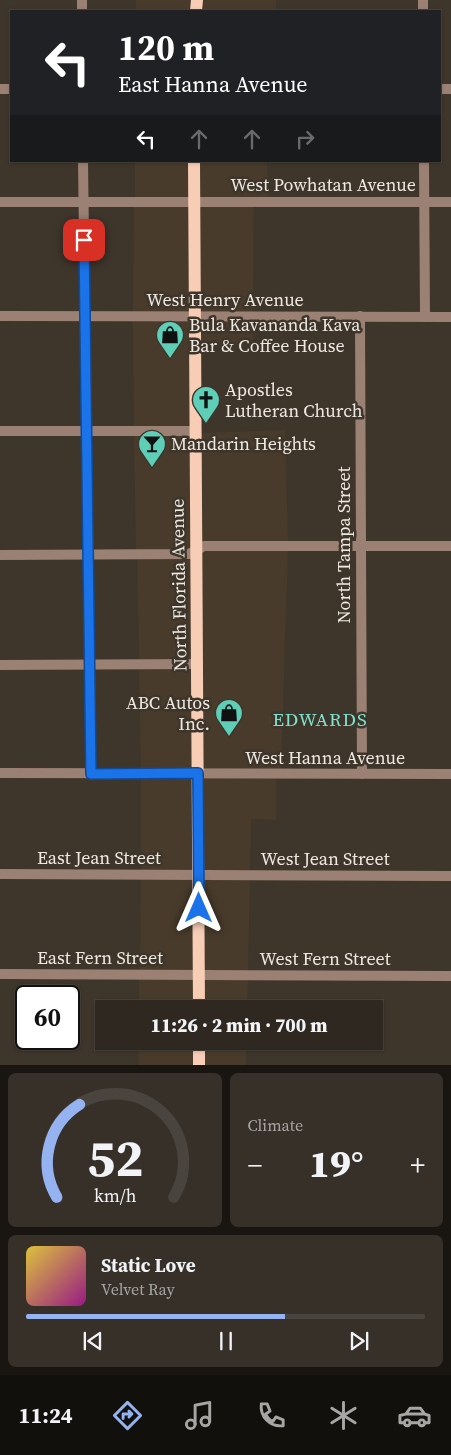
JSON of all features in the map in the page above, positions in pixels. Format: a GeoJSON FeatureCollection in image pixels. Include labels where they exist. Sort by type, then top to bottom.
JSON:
{"type":"FeatureCollection","features":[{"type":"Feature","properties":{"kind":"main road","name":"North Florida Avenue"},"geometry":{"type":"LineString","coordinates":[[194,162],[199,1000]]}},
{"type":"Feature","properties":{"kind":"main road"},"geometry":{"type":"LineString","coordinates":[[199,1050],[200,1065]]}},
{"type":"Feature","properties":{"kind":"street"},"geometry":{"type":"LineString","coordinates":[[83,162],[91,774]]}},
{"type":"Feature","properties":{"kind":"street"},"geometry":{"type":"LineString","coordinates":[[424,162],[424,317]]}},
{"type":"Feature","properties":{"kind":"street","name":"West Powhatan Avenue"},"geometry":{"type":"LineString","coordinates":[[0,202],[451,202]]}},
{"type":"Feature","properties":{"kind":"street","name":"West Henry Avenue"},"geometry":{"type":"LineString","coordinates":[[0,316],[451,317]]}},
{"type":"Feature","properties":{"kind":"street","name":"North Tampa Street"},"geometry":{"type":"LineString","coordinates":[[360,316],[362,774]]}},
{"type":"Feature","properties":{"kind":"street"},"geometry":{"type":"LineString","coordinates":[[0,431],[196,432]]}},
{"type":"Feature","properties":{"kind":"street"},"geometry":{"type":"LineString","coordinates":[[0,555],[189,554],[204,546],[451,546]]}},
{"type":"Feature","properties":{"kind":"street"},"geometry":{"type":"LineString","coordinates":[[0,665],[197,664]]}},
{"type":"Feature","properties":{"kind":"street","name":"West Hanna Avenue"},"geometry":{"type":"LineString","coordinates":[[0,773],[451,774]]}},
{"type":"Feature","properties":{"kind":"street","name":"East Jean Street"},"geometry":{"type":"LineString","coordinates":[[0,874],[198,874]]}},
{"type":"Feature","properties":{"kind":"street","name":"West Jean Street"},"geometry":{"type":"LineString","coordinates":[[198,874],[451,876]]}},
{"type":"Feature","properties":{"kind":"street","name":"East Fern Street"},"geometry":{"type":"LineString","coordinates":[[0,974],[199,974]]}},
{"type":"Feature","properties":{"kind":"street","name":"West Fern Street"},"geometry":{"type":"LineString","coordinates":[[199,974],[451,976]]}},
{"type":"Feature","properties":{"kind":"shaded area"},"geometry":{"type":"Polygon","coordinates":[[[136,0],[193,0],[193,10],[136,10],[136,0]]]}},
{"type":"Feature","properties":{"kind":"shaded area"},"geometry":{"type":"Polygon","coordinates":[[[201,0],[276,0],[276,10],[200,10],[201,0]]]}},
{"type":"Feature","properties":{"kind":"shaded area"},"geometry":{"type":"Polygon","coordinates":[[[135,162],[190,162],[190,197],[135,197],[135,162]]]}},
{"type":"Feature","properties":{"kind":"shaded area"},"geometry":{"type":"Polygon","coordinates":[[[198,162],[267,162],[269,197],[198,197],[198,162]]]}},
{"type":"Feature","properties":{"kind":"shaded area"},"geometry":{"type":"Polygon","coordinates":[[[134,206],[190,206],[191,312],[133,312],[134,206]]]}},
{"type":"Feature","properties":{"kind":"shaded area"},"geometry":{"type":"Polygon","coordinates":[[[198,206],[254,206],[253,312],[199,312],[198,206]]]}},
{"type":"Feature","properties":{"kind":"shaded area"},"geometry":{"type":"Polygon","coordinates":[[[191,320],[192,427],[134,427],[133,321],[191,320]]]}},
{"type":"Feature","properties":{"kind":"shaded area"},"geometry":{"type":"Polygon","coordinates":[[[199,320],[253,320],[253,344],[199,345],[199,320]]]}},
{"type":"Feature","properties":{"kind":"shaded area"},"geometry":{"type":"Polygon","coordinates":[[[285,430],[288,541],[200,541],[200,433],[285,430]]]}},
{"type":"Feature","properties":{"kind":"shaded area"},"geometry":{"type":"Polygon","coordinates":[[[134,436],[192,436],[192,550],[136,550],[134,436]]]}},
{"type":"Feature","properties":{"kind":"shaded area"},"geometry":{"type":"Polygon","coordinates":[[[200,550],[288,550],[281,769],[202,769],[200,550]]]}},
{"type":"Feature","properties":{"kind":"shaded area"},"geometry":{"type":"Polygon","coordinates":[[[192,558],[193,660],[139,659],[137,559],[192,558]]]}},
{"type":"Feature","properties":{"kind":"shaded area"},"geometry":{"type":"Polygon","coordinates":[[[139,668],[194,669],[194,769],[141,768],[139,668]]]}},
{"type":"Feature","properties":{"kind":"shaded area"},"geometry":{"type":"Polygon","coordinates":[[[141,777],[194,778],[195,870],[141,870],[141,777]]]}},
{"type":"Feature","properties":{"kind":"shaded area"},"geometry":{"type":"Polygon","coordinates":[[[202,778],[276,778],[276,820],[251,819],[250,870],[202,870],[202,778]]]}},
{"type":"Feature","properties":{"kind":"shaded area"},"geometry":{"type":"Polygon","coordinates":[[[141,878],[195,879],[195,970],[140,970],[141,878]]]}},
{"type":"Feature","properties":{"kind":"shaded area"},"geometry":{"type":"Polygon","coordinates":[[[202,879],[250,879],[248,970],[203,970],[202,879]]]}},
{"type":"Feature","properties":{"kind":"shaded area"},"geometry":{"type":"Polygon","coordinates":[[[139,979],[195,979],[195,1000],[139,1000],[139,979]]]}},
{"type":"Feature","properties":{"kind":"shaded area"},"geometry":{"type":"Polygon","coordinates":[[[203,979],[248,979],[247,1000],[203,1000],[203,979]]]}},
{"type":"Feature","properties":{"kind":"shaded area"},"geometry":{"type":"Polygon","coordinates":[[[139,1050],[195,1050],[196,1065],[138,1065],[139,1050]]]}},
{"type":"Feature","properties":{"kind":"shaded area"},"geometry":{"type":"Polygon","coordinates":[[[203,1050],[246,1050],[246,1065],[203,1065],[203,1050]]]}},
{"type":"Feature","properties":{"kind":"place","name":"Bula Kavananda Kava Bar & Coffee House"},"geometry":{"type":"Point","coordinates":[170,359]}},
{"type":"Feature","properties":{"kind":"place","name":"Apostles Lutheran Church"},"geometry":{"type":"Point","coordinates":[206,424]}},
{"type":"Feature","properties":{"kind":"place","name":"Mandarin Heights"},"geometry":{"type":"Point","coordinates":[152,468]}},
{"type":"Feature","properties":{"kind":"place","name":"ABC Autos Inc."},"geometry":{"type":"Point","coordinates":[229,737]}},
{"type":"Feature","properties":{"kind":"district","name":"EDWARDS"},"geometry":{"type":"Point","coordinates":[320,719]}},
{"type":"Feature","properties":{"kind":"route"},"geometry":{"type":"LineString","coordinates":[[84,240],[91,774],[198,773],[199,908]]}}]}
